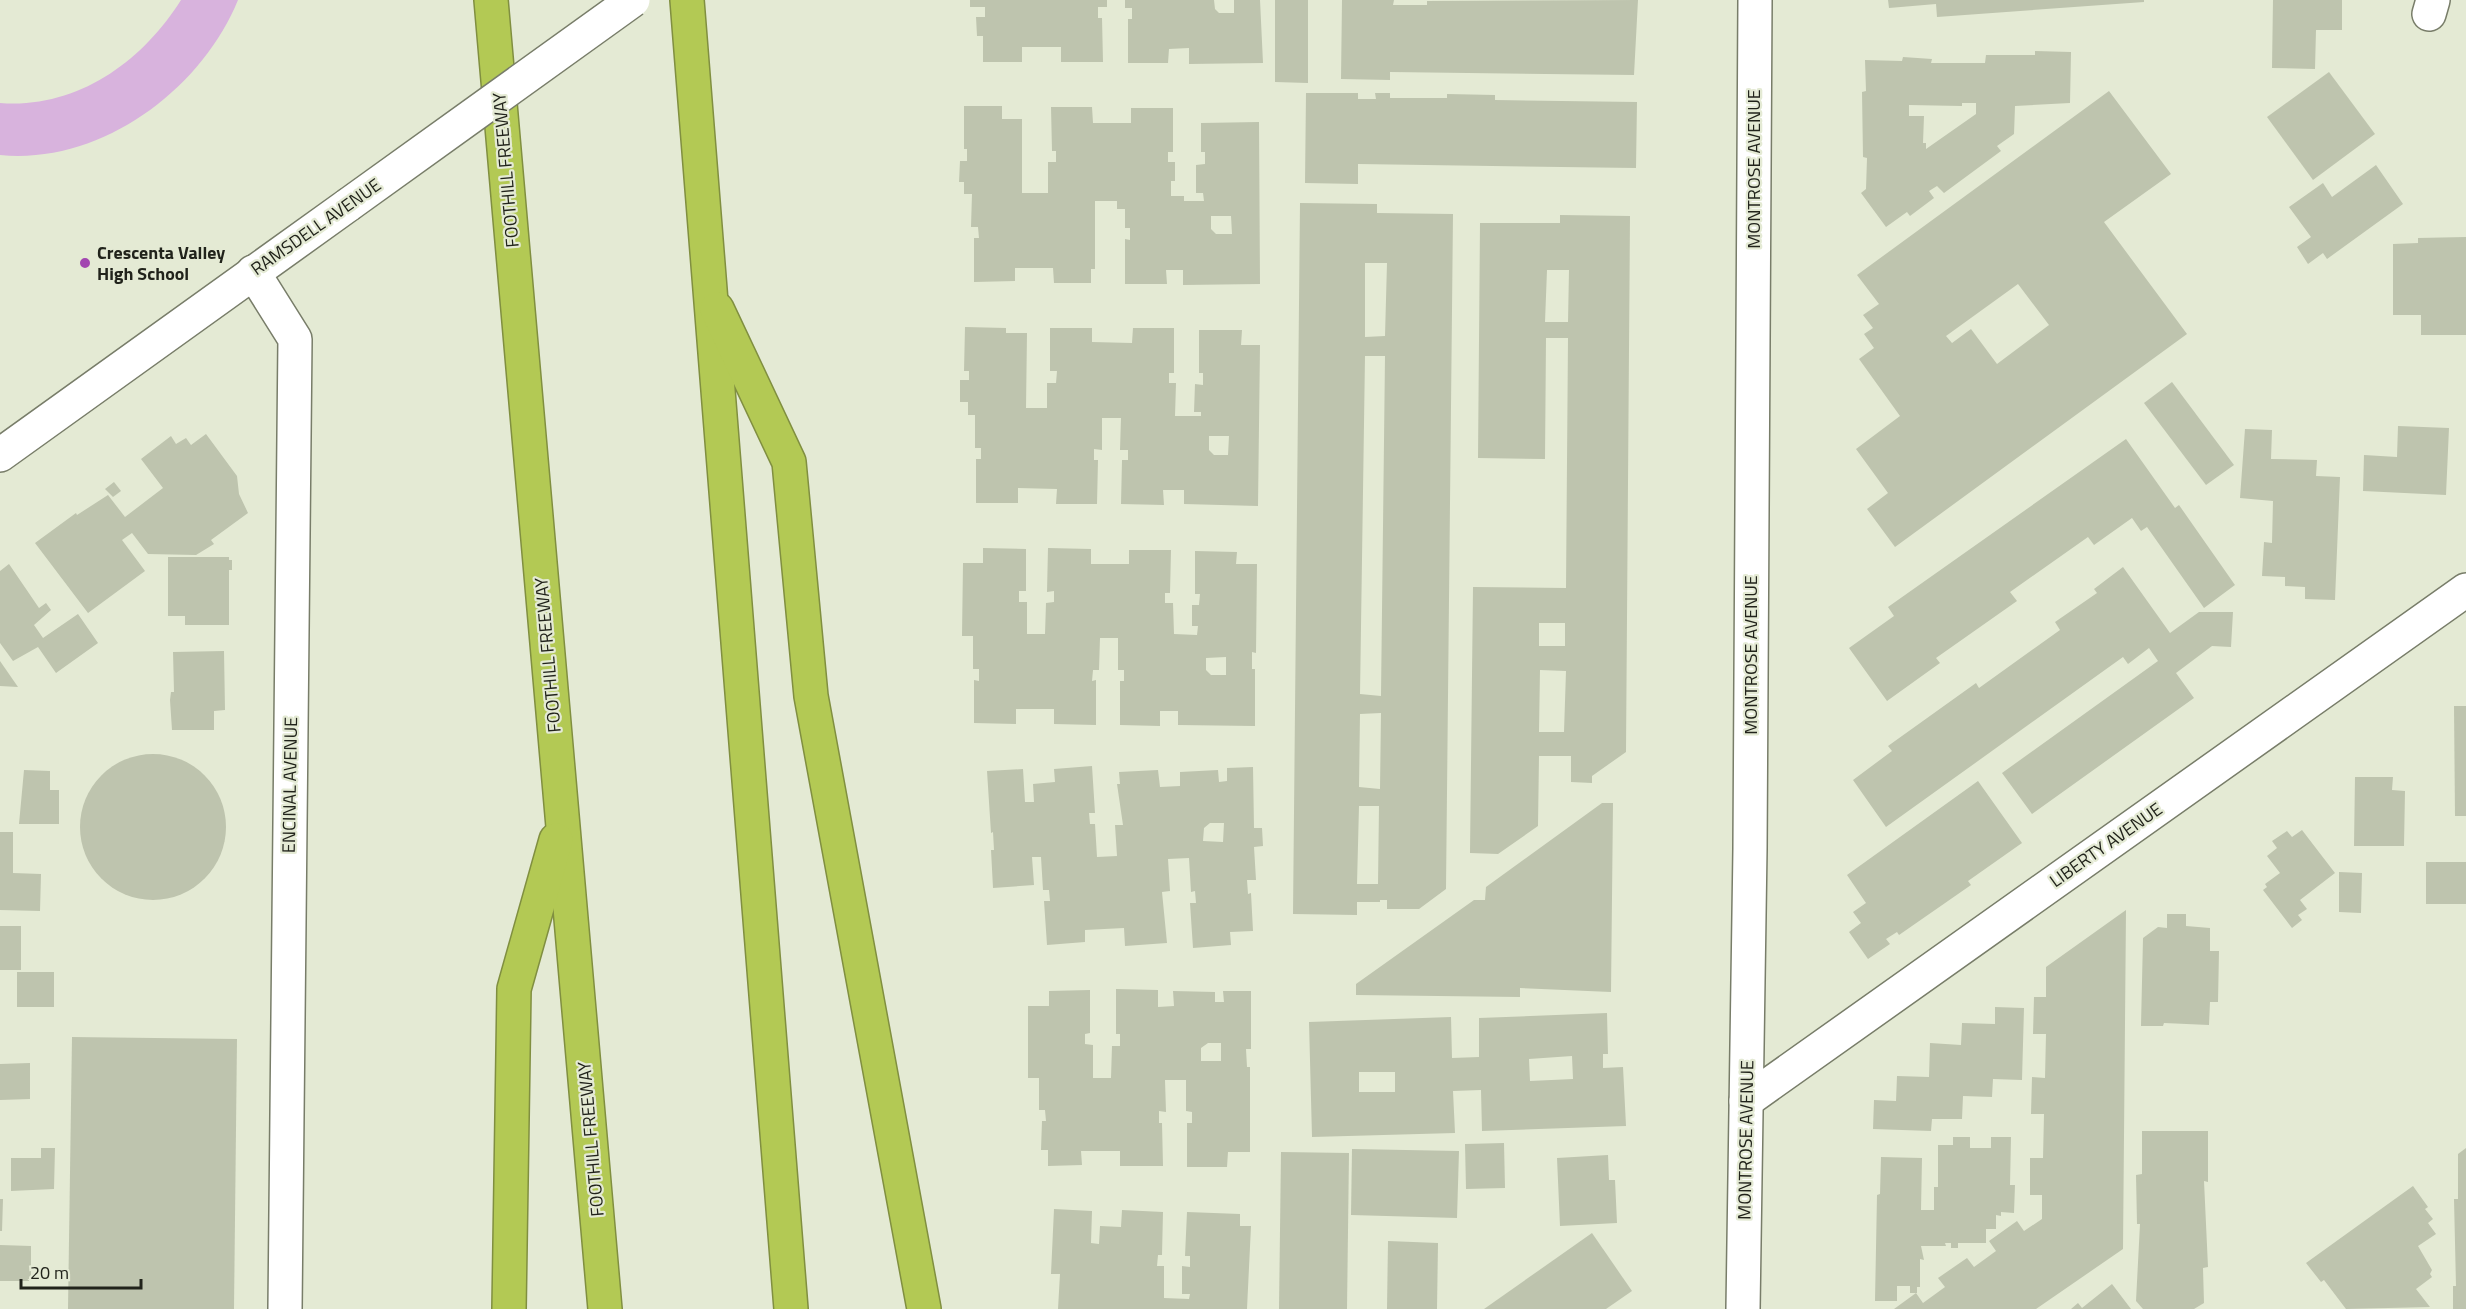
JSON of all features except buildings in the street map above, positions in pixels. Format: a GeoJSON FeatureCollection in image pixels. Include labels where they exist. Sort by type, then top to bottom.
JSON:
{"type":"FeatureCollection","features":[{"type":"Feature","properties":{"kind":"highway","name":"FOOTHILL FREEWAY"},"geometry":{"type":"LineString","coordinates":[[491,0],[606,1309]]}},
{"type":"Feature","properties":{"kind":"highway"},"geometry":{"type":"LineString","coordinates":[[687,0],[708,290],[791,1309]]}},
{"type":"Feature","properties":{"kind":"highway"},"geometry":{"type":"LineString","coordinates":[[708,290],[789,462],[811,696],[924,1309]]}},
{"type":"Feature","properties":{"kind":"highway"},"geometry":{"type":"LineString","coordinates":[[509,1309],[514,989],[562,821]]}},
{"type":"Feature","properties":{"kind":"street","name":"RAMSDELL AVENUE"},"geometry":{"type":"LineString","coordinates":[[0,454],[633,0]]}},
{"type":"Feature","properties":{"kind":"street","name":"MONTROSE AVENUE"},"geometry":{"type":"LineString","coordinates":[[1743,1309],[1755,0]]}},
{"type":"Feature","properties":{"kind":"street","name":"ENCINAL AVENUE"},"geometry":{"type":"LineString","coordinates":[[253,272],[295,339],[285,1309]]}},
{"type":"Feature","properties":{"kind":"street","name":"LIBERTY AVENUE"},"geometry":{"type":"LineString","coordinates":[[1746,1101],[2466,590]]}},
{"type":"Feature","properties":{"kind":"shaded area"},"geometry":{"type":"Polygon","coordinates":[[[181,0],[238,0],[221,33],[199,64],[173,91],[143,115],[110,134],[75,148],[38,155],[0,155],[0,103],[28,103],[55,98],[105,77],[147,43],[181,0]]]}},
{"type":"Feature","properties":{"kind":"place","name":"Crescenta Valley High School"},"geometry":{"type":"Point","coordinates":[85,263]}}]}
